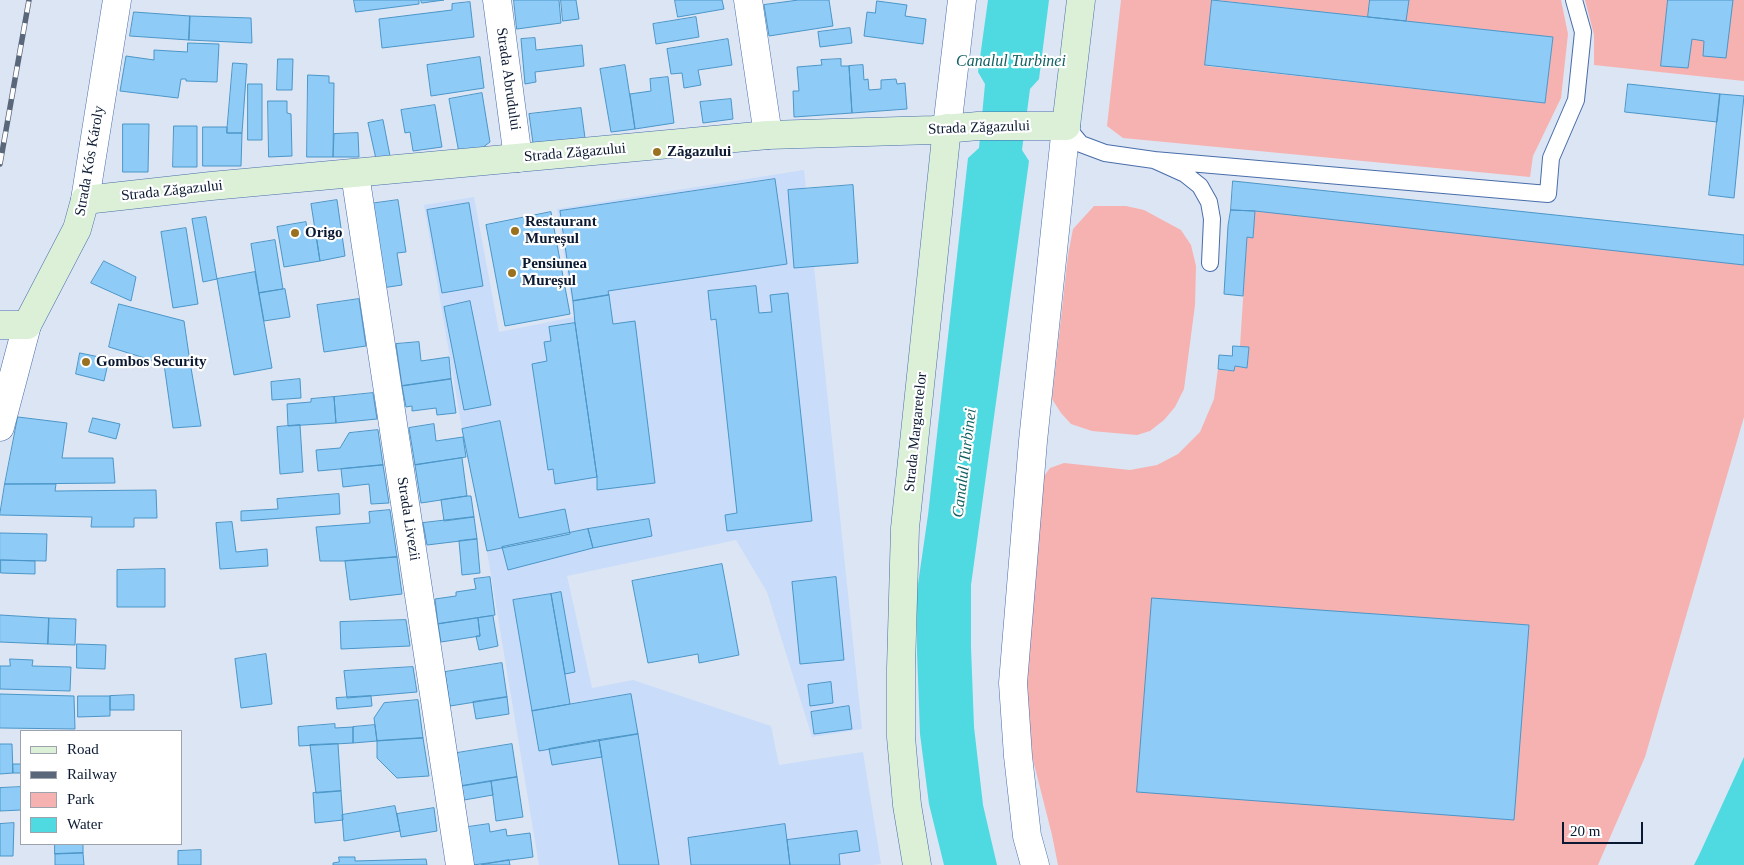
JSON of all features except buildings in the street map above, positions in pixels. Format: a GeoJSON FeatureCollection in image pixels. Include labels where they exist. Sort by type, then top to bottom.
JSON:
{"type":"FeatureCollection","features":[{"type":"Feature","properties":{"kind":"street","name":"Strada Kós Károly"},"geometry":{"type":"LineString","coordinates":[[0,427],[13,325],[77,229],[85,200],[117,0]]}},
{"type":"Feature","properties":{"kind":"street","name":"Strada Abrudului"},"geometry":{"type":"LineString","coordinates":[[497,0],[518,158]]}},
{"type":"Feature","properties":{"kind":"street"},"geometry":{"type":"LineString","coordinates":[[748,0],[768,135]]}},
{"type":"Feature","properties":{"kind":"street","name":"Strada Margaretelor"},"geometry":{"type":"LineString","coordinates":[[917,865],[907,806],[901,737],[905,528],[962,0]]}},
{"type":"Feature","properties":{"kind":"street"},"geometry":{"type":"LineString","coordinates":[[1035,865],[1027,836],[1018,756],[1013,683],[1033,441],[1054,126],[1081,0]]}},
{"type":"Feature","properties":{"kind":"street","name":"Strada Zăgazului"},"geometry":{"type":"LineString","coordinates":[[85,200],[173,190],[768,135],[978,126],[1054,126]]}},
{"type":"Feature","properties":{"kind":"street","name":"Strada Livezii"},"geometry":{"type":"LineString","coordinates":[[355,174],[460,865]]}},
{"type":"Feature","properties":{"kind":"lane"},"geometry":{"type":"LineString","coordinates":[[1054,126],[1080,144],[1105,152],[1154,160],[1548,194],[1551,158],[1576,100],[1583,32],[1574,0]]}},
{"type":"Feature","properties":{"kind":"lane"},"geometry":{"type":"LineString","coordinates":[[1154,160],[1185,174],[1200,186],[1209,202],[1212,218],[1210,263]]}},
{"type":"Feature","properties":{"kind":"shaded area"},"geometry":{"type":"Polygon","coordinates":[[[804,170],[862,729],[812,737],[767,592],[736,540],[567,576],[592,688],[633,680],[771,726],[779,765],[863,752],[881,864],[539,865],[487,551],[462,429],[424,205],[474,197],[499,332],[574,317],[557,209],[804,170]]]}},
{"type":"Feature","properties":{"kind":"green space"},"geometry":{"type":"Polygon","coordinates":[[[1121,0],[1212,0],[1206,66],[1545,103],[1553,37],[1406,21],[1409,0],[1561,0],[1568,34],[1561,98],[1533,156],[1530,177],[1123,138],[1107,126],[1121,0]]]}},
{"type":"Feature","properties":{"kind":"green space"},"geometry":{"type":"Polygon","coordinates":[[[1216,0],[1370,0],[1368,17],[1216,0]]]}},
{"type":"Feature","properties":{"kind":"green space"},"geometry":{"type":"Polygon","coordinates":[[[1585,0],[1744,0],[1744,81],[1594,65],[1594,35],[1585,0]]]}},
{"type":"Feature","properties":{"kind":"green space"},"geometry":{"type":"Polygon","coordinates":[[[1094,206],[1126,206],[1144,210],[1181,230],[1191,245],[1196,266],[1195,305],[1184,389],[1175,407],[1164,420],[1150,431],[1137,435],[1092,431],[1071,424],[1052,399],[1068,255],[1073,229],[1094,206]]]}},
{"type":"Feature","properties":{"kind":"green space"},"geometry":{"type":"Polygon","coordinates":[[[1255,211],[1744,263],[1744,417],[1645,757],[1598,865],[1058,865],[1031,752],[1024,683],[1041,480],[1050,468],[1064,463],[1130,470],[1157,465],[1178,454],[1200,432],[1214,399],[1218,369],[1234,371],[1235,366],[1247,368],[1249,348],[1240,346],[1247,237],[1253,237],[1255,211]]]}},
{"type":"Feature","properties":{"kind":"water","name":"Canalul Turbinei"},"geometry":{"type":"Polygon","coordinates":[[[988,0],[1049,0],[1039,79],[1030,89],[1022,150],[1029,161],[971,585],[974,727],[983,805],[997,865],[944,865],[929,804],[920,734],[917,591],[928,515],[968,158],[979,148],[985,84],[978,72],[988,0]]]}},
{"type":"Feature","properties":{"kind":"water"},"geometry":{"type":"Polygon","coordinates":[[[1744,757],[1744,865],[1694,865],[1700,853],[1744,757]]]}},
{"type":"Feature","properties":{"kind":"railway"},"geometry":{"type":"LineString","coordinates":[[0,164],[29,0]]}},
{"type":"Feature","properties":{"kind":"place","name":"Zăgazului"},"geometry":{"type":"Point","coordinates":[657,152]}},
{"type":"Feature","properties":{"kind":"place","name":"Restaurant Mureșul"},"geometry":{"type":"Point","coordinates":[515,231]}},
{"type":"Feature","properties":{"kind":"place","name":"Origo"},"geometry":{"type":"Point","coordinates":[295,233]}},
{"type":"Feature","properties":{"kind":"place","name":"Pensiunea Mureșul"},"geometry":{"type":"Point","coordinates":[512,273]}},
{"type":"Feature","properties":{"kind":"place","name":"Gombos Security"},"geometry":{"type":"Point","coordinates":[86,362]}}]}
